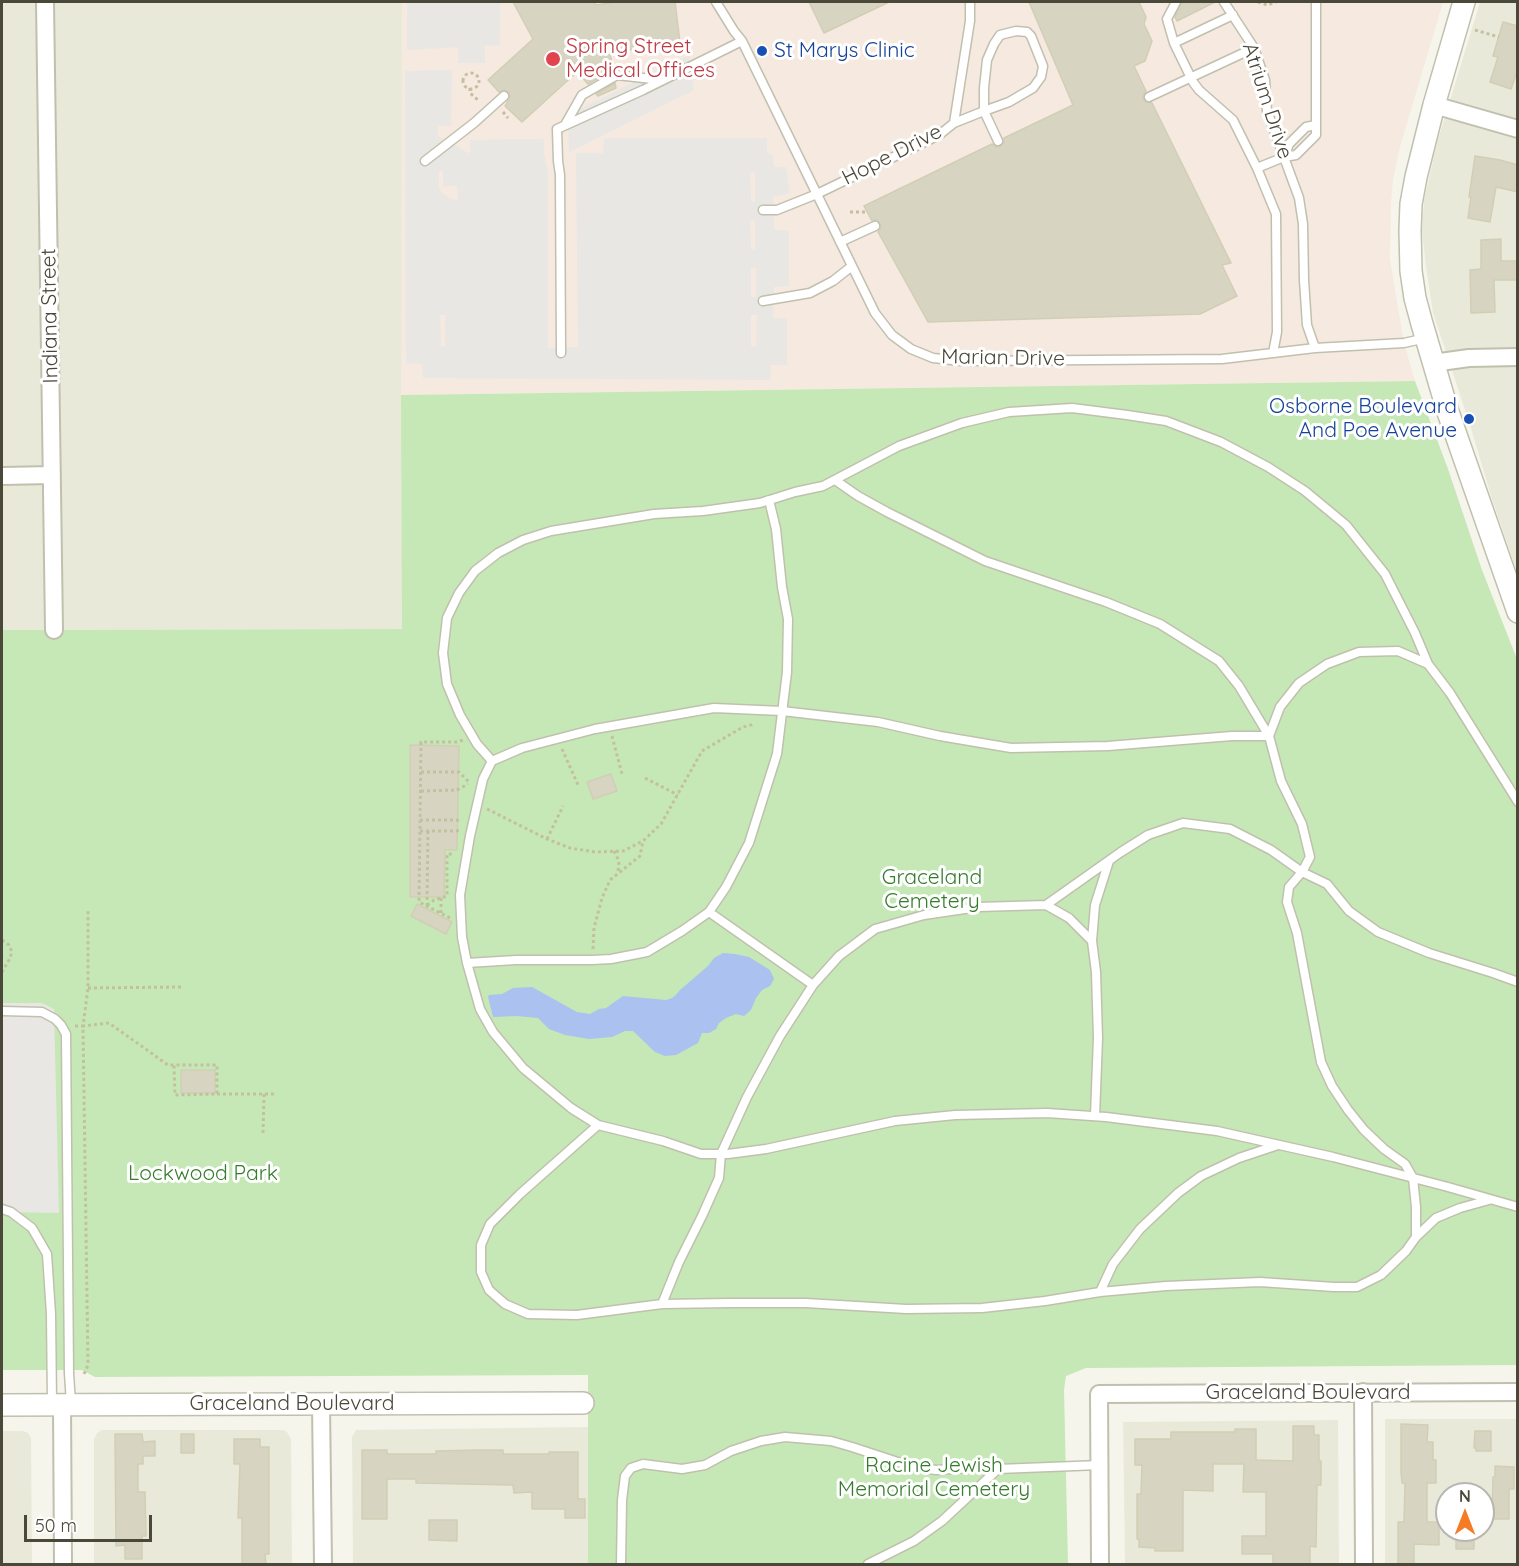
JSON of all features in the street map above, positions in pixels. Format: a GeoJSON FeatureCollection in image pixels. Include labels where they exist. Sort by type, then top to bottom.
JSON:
{"type":"FeatureCollection","features":[{"type":"Feature","properties":{"kind":"street","name":"Indiana Street"},"geometry":{"type":"LineString","coordinates":[[45,2],[54,630]]}},
{"type":"Feature","properties":{"kind":"street"},"geometry":{"type":"LineString","coordinates":[[1464,2],[1416,177],[1411,204],[1411,271],[1415,298],[1433,363],[1518,612]]}},
{"type":"Feature","properties":{"kind":"street"},"geometry":{"type":"LineString","coordinates":[[1434,105],[1518,129]]}},
{"type":"Feature","properties":{"kind":"street"},"geometry":{"type":"LineString","coordinates":[[1433,363],[1469,358],[1518,357]]}},
{"type":"Feature","properties":{"kind":"street"},"geometry":{"type":"LineString","coordinates":[[2,476],[52,475]]}},
{"type":"Feature","properties":{"kind":"street"},"geometry":{"type":"LineString","coordinates":[[1363,1392],[1364,1564]]}},
{"type":"Feature","properties":{"kind":"street","name":"Graceland Boulevard"},"geometry":{"type":"LineString","coordinates":[[1100,1465],[1099,1394],[1518,1392]]}},
{"type":"Feature","properties":{"kind":"street","name":"Graceland Boulevard"},"geometry":{"type":"LineString","coordinates":[[2,1405],[583,1403]]}},
{"type":"Feature","properties":{"kind":"street"},"geometry":{"type":"LineString","coordinates":[[321,1404],[323,1564]]}},
{"type":"Feature","properties":{"kind":"street"},"geometry":{"type":"LineString","coordinates":[[62,1405],[63,1564]]}},
{"type":"Feature","properties":{"kind":"street"},"geometry":{"type":"LineString","coordinates":[[1100,1465],[1100,1564]]}},
{"type":"Feature","properties":{"kind":"lane","name":"Marian Drive"},"geometry":{"type":"LineString","coordinates":[[716,2],[742,41],[875,313],[892,335],[911,349],[933,358],[961,361],[1222,359],[1315,348],[1404,343],[1426,339]]}},
{"type":"Feature","properties":{"kind":"lane","name":"Hope Drive"},"geometry":{"type":"LineString","coordinates":[[763,210],[777,210],[817,194],[939,135],[954,123],[970,21],[970,2]]}},
{"type":"Feature","properties":{"kind":"lane","name":"Atrium Drive"},"geometry":{"type":"LineString","coordinates":[[1176,2],[1167,19],[1174,43],[1190,77],[1199,90],[1233,120],[1257,168],[1276,214],[1277,332],[1273,353]]}},
{"type":"Feature","properties":{"kind":"lane","name":"Atrium Drive"},"geometry":{"type":"LineString","coordinates":[[1224,2],[1254,48],[1265,80],[1267,111],[1299,198],[1303,224],[1307,325],[1315,348]]}},
{"type":"Feature","properties":{"kind":"lane"},"geometry":{"type":"LineString","coordinates":[[1257,168],[1284,157],[1296,155],[1316,135],[1316,2]]}},
{"type":"Feature","properties":{"kind":"lane"},"geometry":{"type":"LineString","coordinates":[[1174,43],[1233,15]]}},
{"type":"Feature","properties":{"kind":"lane"},"geometry":{"type":"LineString","coordinates":[[954,123],[984,111],[1009,102],[1033,88],[1041,77],[1043,66],[1031,36],[1027,32],[1016,31],[1000,34],[987,60],[984,111],[998,141]]}},
{"type":"Feature","properties":{"kind":"lane"},"geometry":{"type":"LineString","coordinates":[[561,354],[560,175],[557,129],[742,41]]}},
{"type":"Feature","properties":{"kind":"lane"},"geometry":{"type":"LineString","coordinates":[[1149,97],[1254,48]]}},
{"type":"Feature","properties":{"kind":"lane"},"geometry":{"type":"LineString","coordinates":[[565,125],[582,95],[617,75],[662,80]]}},
{"type":"Feature","properties":{"kind":"lane"},"geometry":{"type":"LineString","coordinates":[[425,161],[504,96]]}},
{"type":"Feature","properties":{"kind":"lane"},"geometry":{"type":"LineString","coordinates":[[840,242],[874,226]]}},
{"type":"Feature","properties":{"kind":"lane"},"geometry":{"type":"LineString","coordinates":[[763,301],[810,293],[833,281],[852,266]]}},
{"type":"Feature","properties":{"kind":"lane"},"geometry":{"type":"LineString","coordinates":[[492,761],[460,715],[447,684],[443,653],[447,618],[459,593],[475,571],[498,554],[523,540],[551,531],[654,514],[703,511],[769,501],[823,486],[899,446],[962,423],[1009,412],[1072,408],[1166,422],[1221,442],[1268,467],[1305,491],[1346,525],[1386,574],[1428,664],[1450,693],[1518,801]]}},
{"type":"Feature","properties":{"kind":"lane"},"geometry":{"type":"LineString","coordinates":[[835,480],[887,512],[985,561],[1106,602],[1160,624],[1219,661],[1239,686],[1269,736],[1281,781],[1302,824],[1310,857],[1302,872],[1289,887],[1287,902],[1297,933],[1321,1062],[1332,1086],[1348,1110],[1384,1149],[1405,1164],[1413,1178],[1416,1237]]}},
{"type":"Feature","properties":{"kind":"lane"},"geometry":{"type":"LineString","coordinates":[[467,963],[611,959],[647,952],[709,912],[726,887],[749,843],[777,754],[787,672],[788,620],[776,529],[769,501]]}},
{"type":"Feature","properties":{"kind":"lane"},"geometry":{"type":"LineString","coordinates":[[1269,736],[1280,707],[1299,683],[1327,664],[1359,652],[1398,651],[1428,664]]}},
{"type":"Feature","properties":{"kind":"lane"},"geometry":{"type":"LineString","coordinates":[[1269,736],[1232,736],[1108,746],[1011,748],[940,736],[878,722],[782,711],[714,708],[609,726],[522,748],[492,761],[483,780],[460,895],[462,937],[480,1009],[493,1032],[523,1068],[571,1108],[598,1125],[701,1154],[766,1149],[895,1121],[955,1115],[1047,1113],[1095,1116],[1217,1131],[1333,1157],[1518,1207]]}},
{"type":"Feature","properties":{"kind":"lane"},"geometry":{"type":"LineString","coordinates":[[1046,905],[1149,835],[1182,823],[1230,829],[1271,850],[1302,872],[1327,884],[1349,912],[1378,932],[1429,953],[1518,982]]}},
{"type":"Feature","properties":{"kind":"lane"},"geometry":{"type":"LineString","coordinates":[[1095,1116],[1098,1038],[1096,972],[1092,941],[1095,905],[1109,861]]}},
{"type":"Feature","properties":{"kind":"lane"},"geometry":{"type":"LineString","coordinates":[[662,1304],[679,1262],[719,1178],[721,1154],[747,1097],[780,1036],[813,985],[839,956],[875,929],[924,915],[978,907],[1046,905],[1069,918],[1092,941]]}},
{"type":"Feature","properties":{"kind":"lane"},"geometry":{"type":"LineString","coordinates":[[709,912],[813,985]]}},
{"type":"Feature","properties":{"kind":"lane"},"geometry":{"type":"LineString","coordinates":[[2,1011],[42,1012],[55,1018],[66,1034],[69,1373],[62,1405]]}},
{"type":"Feature","properties":{"kind":"lane"},"geometry":{"type":"LineString","coordinates":[[598,1125],[520,1194],[490,1224],[482,1245],[482,1272],[489,1290],[505,1304],[528,1314],[577,1315],[662,1304],[806,1303],[906,1309],[982,1308],[1100,1292],[1166,1286],[1260,1282],[1357,1287],[1381,1275],[1436,1218],[1460,1208],[1491,1200]]}},
{"type":"Feature","properties":{"kind":"lane"},"geometry":{"type":"LineString","coordinates":[[1100,1292],[1113,1264],[1140,1229],[1178,1193],[1201,1176],[1239,1158],[1278,1145]]}},
{"type":"Feature","properties":{"kind":"lane"},"geometry":{"type":"LineString","coordinates":[[2,1209],[11,1212],[32,1228],[47,1254],[51,1314],[62,1405]]}},
{"type":"Feature","properties":{"kind":"lane"},"geometry":{"type":"LineString","coordinates":[[621,1564],[622,1500],[625,1476],[631,1468],[643,1464],[682,1469],[705,1465],[731,1451],[761,1441],[803,1437],[831,1442],[913,1467],[936,1470],[1100,1465]]}},
{"type":"Feature","properties":{"kind":"lane"},"geometry":{"type":"LineString","coordinates":[[868,1564],[914,1541],[942,1521],[998,1469]]}},
{"type":"Feature","properties":{"kind":"path"},"geometry":{"type":"LineString","coordinates":[[1258,2],[1267,5],[1276,2]]}},
{"type":"Feature","properties":{"kind":"path"},"geometry":{"type":"LineString","coordinates":[[1458,25],[1499,37]]}},
{"type":"Feature","properties":{"kind":"path"},"geometry":{"type":"LineString","coordinates":[[473,73],[477,76],[478,84],[475,88],[464,84],[466,75],[473,73]]}},
{"type":"Feature","properties":{"kind":"path"},"geometry":{"type":"LineString","coordinates":[[850,212],[867,212]]}},
{"type":"Feature","properties":{"kind":"path"},"geometry":{"type":"LineString","coordinates":[[478,804],[547,839],[570,848],[595,852],[623,851],[643,841],[661,824],[702,751],[742,727],[760,722],[760,710]]}},
{"type":"Feature","properties":{"kind":"path"},"geometry":{"type":"LineString","coordinates":[[609,726],[622,774]]}},
{"type":"Feature","properties":{"kind":"path"},"geometry":{"type":"LineString","coordinates":[[450,918],[419,902],[421,742],[457,742],[473,736]]}},
{"type":"Feature","properties":{"kind":"path"},"geometry":{"type":"LineString","coordinates":[[557,739],[579,788]]}},
{"type":"Feature","properties":{"kind":"path"},"geometry":{"type":"LineString","coordinates":[[420,772],[459,772],[470,783]]}},
{"type":"Feature","properties":{"kind":"path"},"geometry":{"type":"LineString","coordinates":[[645,778],[678,795]]}},
{"type":"Feature","properties":{"kind":"path"},"geometry":{"type":"LineString","coordinates":[[420,790],[457,790],[470,783],[483,780]]}},
{"type":"Feature","properties":{"kind":"path"},"geometry":{"type":"LineString","coordinates":[[547,839],[563,806]]}},
{"type":"Feature","properties":{"kind":"path"},"geometry":{"type":"LineString","coordinates":[[420,820],[457,820],[467,825],[459,830],[420,831]]}},
{"type":"Feature","properties":{"kind":"path"},"geometry":{"type":"LineString","coordinates":[[459,830],[459,838]]}},
{"type":"Feature","properties":{"kind":"path"},"geometry":{"type":"LineString","coordinates":[[427,906],[428,831]]}},
{"type":"Feature","properties":{"kind":"path"},"geometry":{"type":"LineString","coordinates":[[592,960],[594,928],[602,898],[610,880],[640,856],[643,841]]}},
{"type":"Feature","properties":{"kind":"path"},"geometry":{"type":"LineString","coordinates":[[614,851],[619,861],[618,873]]}},
{"type":"Feature","properties":{"kind":"path"},"geometry":{"type":"LineString","coordinates":[[427,906],[434,900],[447,897],[447,854],[459,854]]}},
{"type":"Feature","properties":{"kind":"path"},"geometry":{"type":"LineString","coordinates":[[441,898],[441,913]]}},
{"type":"Feature","properties":{"kind":"path"},"geometry":{"type":"LineString","coordinates":[[84,1374],[88,1365],[83,1026],[88,988],[88,910]]}},
{"type":"Feature","properties":{"kind":"path"},"geometry":{"type":"LineString","coordinates":[[2,940],[9,945],[12,952],[2,972]]}},
{"type":"Feature","properties":{"kind":"path"},"geometry":{"type":"LineString","coordinates":[[88,988],[182,987]]}},
{"type":"Feature","properties":{"kind":"path"},"geometry":{"type":"LineString","coordinates":[[61,1025],[83,1026],[109,1023],[168,1065],[217,1065],[217,1094]]}},
{"type":"Feature","properties":{"kind":"path"},"geometry":{"type":"LineString","coordinates":[[174,1065],[175,1095],[274,1094]]}},
{"type":"Feature","properties":{"kind":"path"},"geometry":{"type":"LineString","coordinates":[[263,1133],[264,1094]]}},
{"type":"Feature","properties":{"kind":"shaded area"},"geometry":{"type":"Polygon","coordinates":[[[2,2],[402,2],[403,629],[2,630],[2,2]]]}},
{"type":"Feature","properties":{"kind":"shaded area"},"geometry":{"type":"Polygon","coordinates":[[[402,2],[1443,2],[1400,147],[1391,202],[1390,259],[1404,343],[1415,381],[401,395],[402,2]]]}},
{"type":"Feature","properties":{"kind":"shaded area"},"geometry":{"type":"Polygon","coordinates":[[[407,2],[500,2],[500,46],[485,45],[485,63],[458,63],[458,47],[407,50],[407,2]]]}},
{"type":"Feature","properties":{"kind":"shaded area"},"geometry":{"type":"Polygon","coordinates":[[[1480,2],[1517,2],[1517,572],[1433,313],[1422,231],[1424,201],[1437,143],[1480,2]]]}},
{"type":"Feature","properties":{"kind":"shaded area"},"geometry":{"type":"Polygon","coordinates":[[[689,55],[694,90],[569,152],[568,115],[689,55]]]}},
{"type":"Feature","properties":{"kind":"shaded area"},"geometry":{"type":"Polygon","coordinates":[[[452,70],[451,126],[438,126],[438,136],[470,154],[470,140],[544,139],[548,173],[548,348],[578,347],[576,153],[603,153],[604,140],[607,138],[767,138],[767,152],[773,155],[774,167],[786,167],[790,193],[773,197],[774,230],[789,231],[789,286],[774,287],[773,319],[787,318],[787,365],[771,365],[770,380],[423,378],[422,364],[406,363],[405,71],[452,70]],[[440,170],[441,192],[450,199],[458,200],[457,186],[443,186],[443,172],[440,170]],[[750,172],[751,201],[755,202],[755,172],[750,172]],[[750,220],[751,249],[755,250],[755,220],[750,220]],[[751,268],[751,297],[756,297],[756,268],[751,268]],[[440,315],[441,346],[445,346],[445,315],[440,315]],[[751,315],[751,346],[756,347],[757,315],[751,315]]]}},
{"type":"Feature","properties":{"kind":"shaded area"},"geometry":{"type":"Polygon","coordinates":[[[2,1003],[42,1003],[54,1009],[59,1213],[2,1212],[2,1003]]]}},
{"type":"Feature","properties":{"kind":"shaded area"},"geometry":{"type":"Polygon","coordinates":[[[1385,1419],[1517,1419],[1517,1564],[1385,1564],[1385,1419]]]}},
{"type":"Feature","properties":{"kind":"shaded area"},"geometry":{"type":"Polygon","coordinates":[[[1338,1420],[1339,1564],[1125,1564],[1123,1422],[1338,1420]]]}},
{"type":"Feature","properties":{"kind":"shaded area"},"geometry":{"type":"Polygon","coordinates":[[[589,1427],[588,1564],[353,1564],[352,1437],[356,1430],[589,1427]]]}},
{"type":"Feature","properties":{"kind":"shaded area"},"geometry":{"type":"Polygon","coordinates":[[[102,1430],[283,1430],[287,1432],[291,1439],[292,1564],[94,1564],[94,1439],[102,1430]]]}},
{"type":"Feature","properties":{"kind":"shaded area"},"geometry":{"type":"Polygon","coordinates":[[[2,1431],[23,1431],[31,1438],[32,1564],[2,1564],[2,1431]]]}},
{"type":"Feature","properties":{"kind":"green space","name":"Graceland Cemetery"},"geometry":{"type":"Polygon","coordinates":[[[1415,381],[1482,570],[1517,659],[1517,1365],[1086,1368],[1066,1376],[1064,1390],[1068,1564],[588,1564],[588,1375],[95,1377],[82,1370],[2,1370],[2,630],[402,629],[401,395],[1415,381]]]}},
{"type":"Feature","properties":{"kind":"water"},"geometry":{"type":"Polygon","coordinates":[[[723,953],[749,957],[770,970],[774,979],[770,986],[762,990],[751,1010],[744,1016],[736,1014],[726,1018],[719,1023],[716,1029],[709,1033],[702,1033],[698,1043],[676,1055],[665,1056],[655,1052],[633,1031],[625,1031],[612,1037],[589,1039],[565,1035],[549,1029],[538,1018],[493,1017],[488,997],[502,994],[513,988],[532,987],[577,1012],[590,1014],[606,1008],[623,996],[666,1000],[676,995],[714,958],[723,953]]]}},
{"type":"Feature","properties":{"kind":"building","name":"Spring Street Medical Offices"},"geometry":{"type":"Polygon","coordinates":[[[513,2],[594,2],[596,5],[616,2],[675,2],[680,42],[610,53],[613,70],[588,84],[577,72],[522,122],[505,106],[510,97],[509,92],[505,90],[499,92],[488,80],[533,39],[513,2]]]}},
{"type":"Feature","properties":{"kind":"building"},"geometry":{"type":"Polygon","coordinates":[[[809,2],[889,2],[824,33],[809,2]]]}},
{"type":"Feature","properties":{"kind":"building"},"geometry":{"type":"Polygon","coordinates":[[[1029,2],[1139,2],[1146,17],[1144,24],[1152,41],[1145,61],[1134,66],[1146,91],[1143,99],[1152,103],[1231,263],[1222,265],[1237,296],[1200,314],[928,322],[878,232],[881,227],[880,223],[876,220],[872,221],[864,206],[992,144],[997,147],[1001,146],[1004,138],[1073,105],[1029,2]]]}},
{"type":"Feature","properties":{"kind":"building"},"geometry":{"type":"Polygon","coordinates":[[[1182,2],[1215,2],[1177,21],[1175,17],[1182,2]]]}},
{"type":"Feature","properties":{"kind":"building"},"geometry":{"type":"Polygon","coordinates":[[[1503,22],[1518,26],[1518,69],[1511,89],[1490,82],[1498,57],[1493,56],[1503,22]]]}},
{"type":"Feature","properties":{"kind":"building"},"geometry":{"type":"Polygon","coordinates":[[[615,83],[616,88],[598,96],[596,94],[615,83]]]}},
{"type":"Feature","properties":{"kind":"building"},"geometry":{"type":"Polygon","coordinates":[[[1475,156],[1518,165],[1518,192],[1496,187],[1490,222],[1468,218],[1475,156]]]}},
{"type":"Feature","properties":{"kind":"building"},"geometry":{"type":"Polygon","coordinates":[[[1501,239],[1501,261],[1518,261],[1518,280],[1494,280],[1495,312],[1471,313],[1470,270],[1481,269],[1481,240],[1501,239]]]}},
{"type":"Feature","properties":{"kind":"building"},"geometry":{"type":"Polygon","coordinates":[[[410,745],[459,746],[457,850],[445,850],[444,897],[410,897],[410,745]]]}},
{"type":"Feature","properties":{"kind":"building"},"geometry":{"type":"Polygon","coordinates":[[[611,774],[617,791],[593,799],[587,782],[611,774]]]}},
{"type":"Feature","properties":{"kind":"building"},"geometry":{"type":"Polygon","coordinates":[[[417,904],[452,922],[446,934],[411,916],[417,904]]]}},
{"type":"Feature","properties":{"kind":"building"},"geometry":{"type":"Polygon","coordinates":[[[181,1070],[215,1070],[215,1093],[181,1093],[181,1070]]]}},
{"type":"Feature","properties":{"kind":"building"},"geometry":{"type":"Polygon","coordinates":[[[1401,1424],[1428,1425],[1427,1442],[1433,1442],[1436,1482],[1427,1483],[1427,1522],[1435,1522],[1435,1542],[1439,1542],[1439,1545],[1414,1544],[1414,1564],[1398,1564],[1398,1522],[1404,1522],[1405,1483],[1402,1483],[1401,1424]]]}},
{"type":"Feature","properties":{"kind":"building"},"geometry":{"type":"Polygon","coordinates":[[[1293,1426],[1314,1426],[1314,1435],[1319,1435],[1321,1485],[1317,1485],[1316,1547],[1310,1546],[1310,1564],[1273,1564],[1273,1554],[1242,1554],[1242,1536],[1266,1536],[1266,1492],[1243,1492],[1244,1464],[1213,1464],[1213,1491],[1183,1490],[1183,1551],[1155,1551],[1155,1548],[1139,1547],[1137,1494],[1141,1494],[1142,1465],[1135,1465],[1135,1439],[1171,1439],[1171,1432],[1235,1432],[1235,1429],[1256,1429],[1256,1460],[1293,1461],[1293,1426]]]}},
{"type":"Feature","properties":{"kind":"building"},"geometry":{"type":"Polygon","coordinates":[[[1475,1431],[1491,1431],[1491,1451],[1476,1451],[1474,1448],[1475,1431]]]}},
{"type":"Feature","properties":{"kind":"building"},"geometry":{"type":"Polygon","coordinates":[[[115,1434],[142,1434],[143,1442],[155,1441],[155,1456],[143,1456],[143,1464],[138,1464],[138,1492],[145,1492],[146,1536],[142,1536],[142,1559],[125,1559],[125,1545],[116,1546],[115,1434]]]}},
{"type":"Feature","properties":{"kind":"building"},"geometry":{"type":"Polygon","coordinates":[[[181,1434],[194,1434],[194,1453],[181,1453],[181,1434]]]}},
{"type":"Feature","properties":{"kind":"building"},"geometry":{"type":"Polygon","coordinates":[[[234,1439],[260,1439],[260,1447],[269,1447],[269,1554],[265,1554],[266,1564],[242,1564],[242,1518],[238,1518],[240,1464],[234,1464],[234,1439]]]}},
{"type":"Feature","properties":{"kind":"building"},"geometry":{"type":"Polygon","coordinates":[[[362,1450],[387,1450],[387,1454],[436,1454],[436,1451],[479,1450],[503,1450],[503,1454],[578,1452],[578,1499],[585,1499],[585,1518],[565,1518],[565,1509],[532,1509],[532,1492],[514,1493],[513,1485],[416,1483],[416,1479],[387,1479],[387,1519],[362,1519],[362,1450]]]}},
{"type":"Feature","properties":{"kind":"building"},"geometry":{"type":"Polygon","coordinates":[[[1495,1466],[1514,1467],[1514,1489],[1509,1489],[1509,1519],[1495,1519],[1495,1482],[1493,1482],[1493,1477],[1495,1477],[1495,1466]]]}},
{"type":"Feature","properties":{"kind":"building"},"geometry":{"type":"Polygon","coordinates":[[[429,1520],[457,1520],[457,1541],[429,1540],[429,1520]]]}},
{"type":"Feature","properties":{"kind":"building"},"geometry":{"type":"Polygon","coordinates":[[[1456,1542],[1474,1542],[1474,1549],[1456,1549],[1456,1542]]]}},
{"type":"Feature","properties":{"kind":"place","name":"St Marys Clinic"},"geometry":{"type":"Point","coordinates":[762,51]}},
{"type":"Feature","properties":{"kind":"place","name":"Spring Street Medical Offices"},"geometry":{"type":"Point","coordinates":[553,59]}},
{"type":"Feature","properties":{"kind":"place","name":"Osborne Boulevard And Poe Avenue"},"geometry":{"type":"Point","coordinates":[1469,419]}},
{"type":"Feature","properties":{"kind":"park label","name":"Lockwood Park"},"geometry":{"type":"Point","coordinates":[203,1174]}},
{"type":"Feature","properties":{"kind":"park label","name":"Racine Jewish Memorial Cemetery"},"geometry":{"type":"Point","coordinates":[934,1478]}}]}
